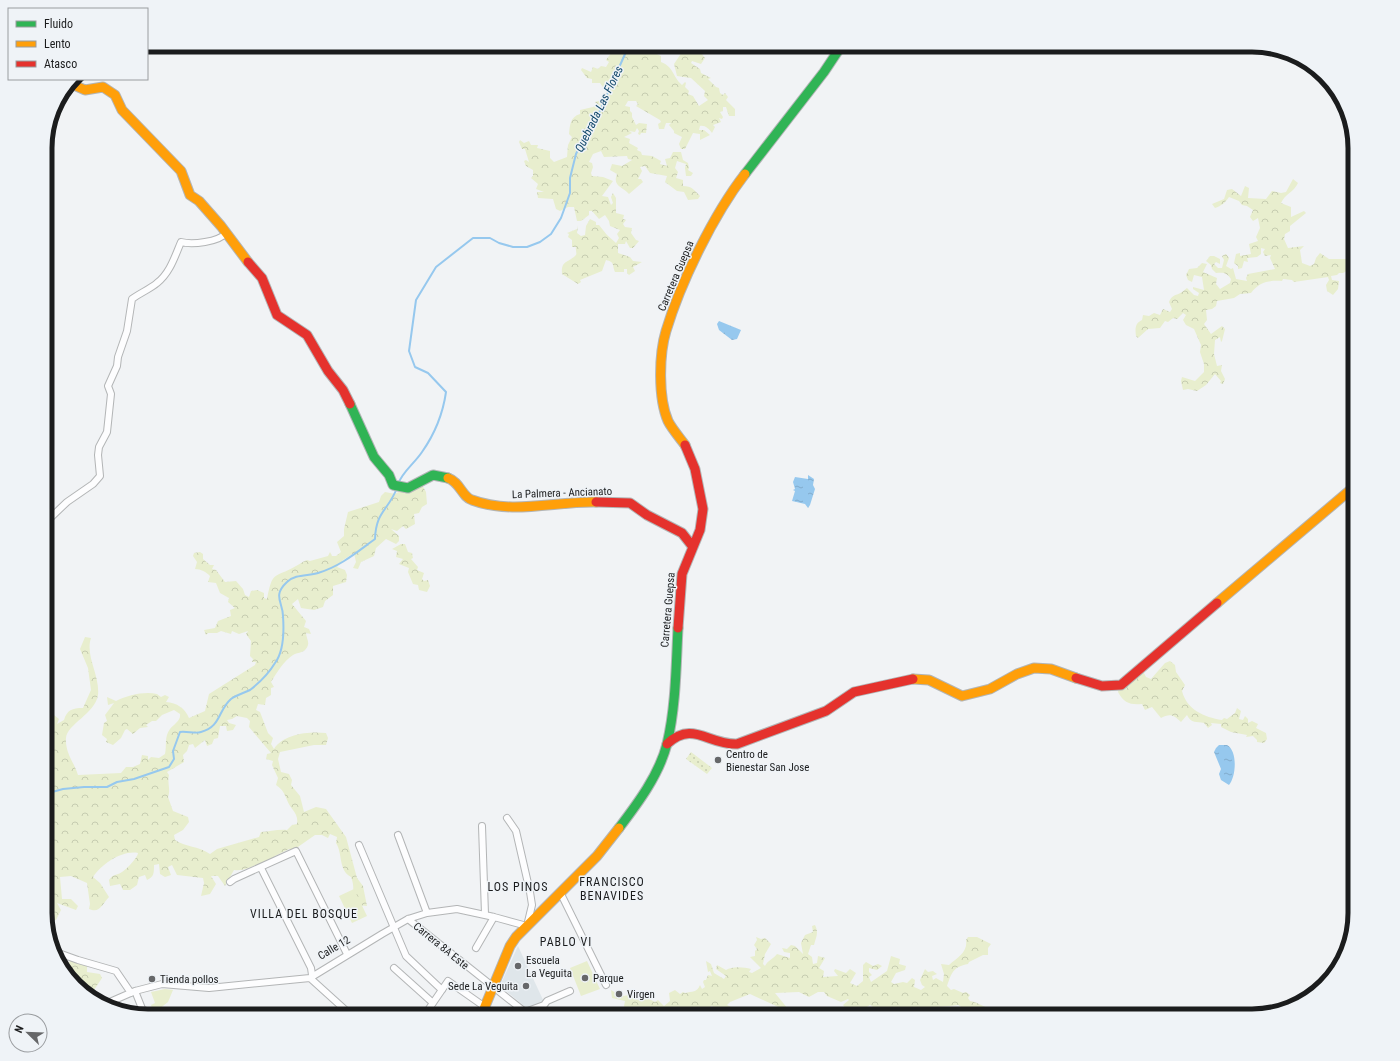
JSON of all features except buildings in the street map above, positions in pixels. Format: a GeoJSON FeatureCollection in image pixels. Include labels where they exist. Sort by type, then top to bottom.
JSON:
{"type":"FeatureCollection","features":[{"type":"Feature","properties":{"kind":"street","name":"Carretera Guepsa"},"geometry":{"type":"LineString","coordinates":[[561,894],[597,856],[642,797],[658,767],[667,744],[674,693],[682,574],[700,530],[704,509],[695,469],[687,448],[668,421],[663,400],[662,360],[666,331],[688,274],[719,212],[741,179],[824,72],[837,52]]}},
{"type":"Feature","properties":{"kind":"street","name":"La Palmera - Ancianato"},"geometry":{"type":"LineString","coordinates":[[76,85],[85,90],[103,87],[115,95],[122,110],[181,171],[190,195],[199,201],[226,233],[242,256],[262,278],[277,315],[307,335],[328,371],[343,390],[374,457],[389,475],[396,487],[408,488],[433,475],[454,480],[470,500],[491,505],[514,508],[584,502],[630,504],[647,515],[682,533],[693,547]]}},
{"type":"Feature","properties":{"kind":"street"},"geometry":{"type":"LineString","coordinates":[[52,516],[67,502],[93,484],[100,476],[98,455],[99,447],[107,432],[110,394],[108,386],[117,366],[118,357],[127,331],[132,299],[158,283],[173,264],[181,242],[203,242],[224,236],[226,233]]}},
{"type":"Feature","properties":{"kind":"street"},"geometry":{"type":"LineString","coordinates":[[667,744],[672,737],[680,732],[692,732],[730,746],[826,711],[854,692],[918,678],[929,680],[962,696],[992,688],[1020,671],[1040,668],[1055,670],[1104,687],[1121,685],[1348,492]]}},
{"type":"Feature","properties":{"kind":"street"},"geometry":{"type":"LineString","coordinates":[[507,818],[516,831],[530,892],[532,905],[527,926]]}},
{"type":"Feature","properties":{"kind":"street"},"geometry":{"type":"LineString","coordinates":[[482,826],[485,914]]}},
{"type":"Feature","properties":{"kind":"street"},"geometry":{"type":"LineString","coordinates":[[398,835],[427,913]]}},
{"type":"Feature","properties":{"kind":"street"},"geometry":{"type":"LineString","coordinates":[[359,845],[406,956],[442,990]]}},
{"type":"Feature","properties":{"kind":"street"},"geometry":{"type":"LineString","coordinates":[[230,882],[296,850],[347,954]]}},
{"type":"Feature","properties":{"kind":"street"},"geometry":{"type":"LineString","coordinates":[[261,868],[311,968],[311,976],[345,1009]]}},
{"type":"Feature","properties":{"kind":"street"},"geometry":{"type":"LineString","coordinates":[[484,1009],[510,946],[527,926],[561,894],[606,985]]}},
{"type":"Feature","properties":{"kind":"street","name":"Calle 12"},"geometry":{"type":"LineString","coordinates":[[110,1001],[133,992],[162,984],[209,988],[311,976],[394,927],[427,913],[457,909],[494,916],[527,926]]}},
{"type":"Feature","properties":{"kind":"street"},"geometry":{"type":"LineString","coordinates":[[476,948],[494,916]]}},
{"type":"Feature","properties":{"kind":"street","name":"Carrera 8A Este"},"geometry":{"type":"LineString","coordinates":[[408,920],[493,987],[497,988],[522,1009]]}},
{"type":"Feature","properties":{"kind":"street"},"geometry":{"type":"LineString","coordinates":[[61,954],[116,971],[133,992],[141,1008]]}},
{"type":"Feature","properties":{"kind":"street"},"geometry":{"type":"LineString","coordinates":[[394,968],[432,1003]]}},
{"type":"Feature","properties":{"kind":"street"},"geometry":{"type":"LineString","coordinates":[[428,1009],[448,981],[480,1009]]}},
{"type":"Feature","properties":{"kind":"street","name":"Carrera 8A Este"},"geometry":{"type":"LineString","coordinates":[[533,1009],[570,991]]}},
{"type":"Feature","properties":{"kind":"shaded area","name":"Escuela La Veguita"},"geometry":{"type":"Polygon","coordinates":[[[518,946],[544,1002],[531,1009],[528,1009],[500,986],[518,946]]]}},
{"type":"Feature","properties":{"kind":"green space"},"geometry":{"type":"Polygon","coordinates":[[[612,52],[652,52],[661,56],[661,62],[671,69],[682,85],[685,82],[686,83],[685,87],[689,91],[688,94],[693,96],[699,106],[708,100],[704,96],[705,91],[691,78],[677,76],[674,64],[682,52],[702,54],[705,58],[701,64],[692,61],[691,63],[700,69],[701,73],[711,78],[708,79],[719,88],[720,93],[723,95],[725,93],[728,97],[726,100],[735,109],[735,116],[729,116],[726,107],[723,107],[723,111],[720,112],[723,117],[722,119],[719,118],[721,122],[713,125],[715,127],[712,133],[705,127],[700,126],[699,130],[704,130],[710,135],[700,140],[700,134],[693,133],[685,149],[681,149],[679,144],[682,137],[674,133],[669,125],[671,123],[666,123],[664,129],[659,129],[658,124],[661,122],[660,120],[636,106],[638,104],[636,101],[628,101],[625,106],[630,107],[632,117],[636,125],[639,123],[647,124],[646,133],[641,133],[640,135],[638,134],[639,131],[637,128],[635,132],[629,131],[632,133],[624,137],[630,139],[629,143],[638,148],[637,150],[641,152],[642,155],[652,156],[661,161],[660,164],[667,166],[665,159],[670,158],[673,152],[681,152],[683,160],[688,163],[688,170],[693,173],[691,176],[686,176],[686,164],[677,161],[675,168],[678,172],[676,178],[683,180],[683,186],[691,188],[700,196],[698,199],[688,200],[684,192],[677,191],[665,182],[667,176],[650,173],[645,166],[640,167],[642,171],[638,179],[641,179],[643,182],[629,194],[617,184],[617,174],[610,170],[612,164],[622,166],[632,160],[628,159],[627,156],[604,157],[601,151],[593,154],[589,162],[592,163],[593,167],[591,173],[592,176],[603,177],[613,181],[602,196],[608,197],[611,205],[613,203],[611,197],[613,193],[616,198],[616,213],[624,215],[623,219],[626,220],[623,224],[625,227],[632,228],[631,233],[636,240],[639,241],[633,248],[630,248],[626,241],[625,244],[618,244],[618,253],[630,257],[633,261],[642,262],[633,267],[635,271],[629,275],[627,273],[627,269],[624,269],[624,272],[615,272],[613,264],[606,260],[602,271],[580,280],[581,282],[578,284],[562,274],[562,267],[564,264],[576,254],[576,247],[572,247],[572,240],[568,237],[569,234],[567,233],[577,229],[578,225],[577,233],[581,236],[585,235],[586,226],[590,219],[596,222],[596,225],[599,225],[616,243],[619,238],[617,234],[620,230],[610,226],[605,215],[599,219],[592,211],[589,211],[589,215],[581,221],[577,221],[574,207],[568,207],[560,211],[556,209],[553,199],[538,198],[537,192],[544,192],[536,189],[538,184],[531,178],[533,176],[533,170],[526,166],[524,161],[526,160],[529,162],[525,149],[522,149],[519,142],[520,140],[524,143],[529,141],[531,145],[538,145],[537,148],[550,151],[550,158],[554,162],[567,157],[568,145],[572,137],[569,134],[572,119],[580,114],[580,110],[593,107],[597,104],[595,102],[602,100],[601,97],[603,93],[607,93],[600,83],[592,83],[592,79],[587,78],[581,70],[582,68],[591,72],[593,67],[598,69],[601,66],[606,67],[609,62],[606,60],[612,52]]]}},
{"type":"Feature","properties":{"kind":"green space"},"geometry":{"type":"Polygon","coordinates":[[[1293,179],[1298,183],[1281,203],[1291,207],[1291,217],[1304,211],[1306,213],[1290,226],[1290,231],[1285,234],[1284,239],[1288,248],[1304,246],[1300,250],[1302,263],[1310,266],[1314,264],[1320,253],[1329,259],[1348,259],[1348,270],[1331,276],[1332,280],[1339,281],[1338,289],[1333,295],[1327,291],[1326,285],[1329,280],[1328,277],[1294,282],[1292,280],[1283,279],[1282,281],[1265,282],[1257,286],[1251,293],[1240,294],[1234,298],[1217,301],[1216,306],[1212,309],[1206,310],[1207,320],[1204,324],[1211,334],[1222,326],[1225,329],[1222,341],[1221,342],[1220,337],[1215,340],[1214,354],[1217,366],[1222,365],[1221,371],[1225,379],[1223,384],[1220,383],[1221,381],[1215,374],[1206,385],[1197,391],[1188,389],[1183,390],[1181,381],[1182,377],[1195,381],[1204,372],[1204,364],[1200,352],[1201,345],[1194,329],[1186,325],[1183,320],[1186,315],[1183,313],[1177,319],[1173,318],[1168,322],[1165,321],[1160,328],[1148,329],[1138,338],[1136,336],[1137,325],[1142,320],[1143,315],[1149,316],[1154,313],[1160,315],[1163,309],[1170,312],[1172,309],[1169,302],[1171,298],[1183,292],[1187,288],[1194,295],[1198,296],[1199,293],[1193,289],[1193,287],[1204,290],[1202,277],[1194,275],[1192,282],[1188,280],[1186,275],[1189,269],[1197,268],[1202,263],[1207,264],[1203,272],[1217,278],[1216,284],[1220,289],[1230,283],[1231,279],[1228,275],[1225,273],[1216,273],[1212,269],[1211,265],[1206,261],[1210,256],[1220,259],[1220,264],[1216,262],[1214,264],[1218,268],[1222,268],[1224,260],[1222,256],[1226,254],[1229,258],[1226,266],[1231,269],[1233,268],[1236,279],[1247,281],[1246,278],[1248,274],[1275,269],[1270,258],[1271,255],[1265,256],[1263,252],[1265,249],[1261,248],[1261,254],[1257,257],[1247,258],[1248,262],[1244,261],[1242,268],[1238,269],[1238,266],[1234,263],[1236,254],[1240,253],[1240,256],[1251,254],[1249,244],[1258,241],[1256,237],[1260,228],[1258,218],[1253,221],[1250,217],[1253,210],[1242,205],[1239,201],[1229,197],[1223,204],[1215,208],[1212,204],[1224,199],[1227,190],[1232,189],[1241,196],[1245,186],[1249,188],[1248,198],[1266,199],[1272,191],[1281,193],[1286,192],[1293,179]]]}},
{"type":"Feature","properties":{"kind":"green space"},"geometry":{"type":"Polygon","coordinates":[[[421,483],[426,492],[427,504],[422,507],[419,513],[414,514],[415,524],[406,529],[403,526],[397,531],[391,529],[399,536],[399,541],[396,544],[386,539],[376,548],[374,556],[361,562],[358,569],[353,568],[356,562],[354,553],[343,560],[337,567],[345,570],[347,575],[346,582],[333,586],[333,595],[325,601],[323,607],[314,610],[301,608],[298,599],[292,604],[306,621],[304,627],[309,629],[311,634],[306,633],[308,642],[307,648],[302,652],[293,655],[281,667],[271,682],[274,687],[271,688],[271,695],[266,698],[265,705],[258,704],[256,710],[260,712],[268,733],[273,738],[271,744],[274,749],[278,744],[290,737],[304,733],[326,733],[328,738],[326,745],[314,745],[280,752],[278,759],[281,772],[289,774],[292,780],[291,785],[300,796],[304,812],[316,807],[326,809],[346,837],[357,878],[363,886],[367,906],[358,905],[354,897],[351,877],[342,866],[336,843],[337,837],[330,834],[328,838],[322,835],[315,835],[295,849],[289,849],[275,856],[269,862],[243,870],[234,870],[225,886],[218,876],[211,876],[216,884],[210,894],[201,896],[204,883],[203,878],[177,875],[172,865],[168,867],[171,875],[165,877],[160,874],[159,864],[154,865],[154,872],[151,878],[147,880],[145,875],[139,877],[137,885],[130,890],[123,890],[120,884],[110,886],[109,880],[114,875],[126,869],[138,853],[125,854],[107,863],[93,877],[100,883],[109,897],[100,908],[96,910],[89,909],[90,904],[87,883],[71,876],[60,877],[62,899],[71,899],[78,906],[76,910],[57,903],[61,910],[56,920],[52,920],[52,714],[59,719],[57,724],[64,720],[70,710],[83,708],[91,690],[88,668],[80,649],[85,637],[91,638],[90,652],[97,680],[98,695],[92,708],[71,728],[66,738],[68,753],[78,775],[121,773],[126,767],[133,767],[140,764],[142,755],[148,756],[148,760],[151,757],[159,758],[165,754],[168,732],[178,721],[180,714],[174,710],[162,715],[156,721],[152,721],[146,725],[148,727],[140,728],[133,734],[127,729],[121,738],[113,745],[106,742],[107,739],[102,735],[104,723],[107,721],[105,715],[114,703],[108,705],[107,697],[116,701],[131,695],[142,693],[157,694],[161,697],[165,695],[169,697],[166,702],[180,707],[185,711],[189,718],[205,711],[209,694],[255,665],[256,662],[252,662],[253,659],[250,656],[251,641],[246,634],[248,631],[239,634],[232,631],[231,634],[221,631],[217,633],[208,633],[206,635],[204,630],[215,628],[218,621],[231,616],[230,610],[235,608],[228,602],[229,598],[220,593],[216,583],[208,582],[210,576],[207,573],[195,569],[197,562],[193,556],[194,553],[200,552],[203,554],[203,559],[210,565],[214,565],[212,569],[216,570],[225,582],[236,581],[243,589],[245,595],[249,597],[251,591],[257,590],[264,593],[264,598],[267,599],[271,583],[275,576],[307,560],[310,561],[328,556],[330,552],[332,556],[336,556],[341,552],[337,542],[344,536],[348,512],[379,502],[381,496],[385,492],[395,494],[407,487],[421,483]],[[237,716],[227,720],[229,723],[236,725],[233,730],[227,731],[226,726],[220,726],[218,738],[214,739],[212,744],[207,746],[205,740],[195,748],[193,744],[189,745],[187,751],[183,755],[184,762],[167,772],[169,775],[168,797],[173,811],[188,817],[189,822],[183,830],[174,835],[175,840],[179,843],[201,849],[210,854],[217,849],[259,837],[261,832],[287,830],[292,825],[297,824],[296,814],[288,803],[283,792],[276,785],[278,778],[272,765],[273,761],[266,759],[267,754],[271,753],[249,727],[250,721],[247,718],[237,716]]]}},
{"type":"Feature","properties":{"kind":"green space"},"geometry":{"type":"Polygon","coordinates":[[[401,544],[405,544],[408,552],[412,553],[413,558],[411,559],[418,567],[417,570],[424,573],[422,579],[424,581],[428,580],[430,586],[427,592],[419,590],[418,585],[413,584],[408,572],[409,568],[399,564],[403,559],[396,557],[397,551],[392,549],[401,544]]]}},
{"type":"Feature","properties":{"kind":"green space"},"geometry":{"type":"Polygon","coordinates":[[[1170,661],[1175,665],[1176,672],[1185,685],[1182,691],[1184,698],[1192,708],[1203,715],[1222,720],[1224,718],[1227,719],[1235,713],[1237,708],[1241,711],[1239,719],[1243,720],[1245,716],[1248,719],[1248,723],[1252,721],[1258,724],[1256,728],[1266,733],[1267,739],[1264,743],[1257,742],[1253,736],[1246,737],[1247,735],[1231,732],[1221,727],[1221,724],[1211,723],[1212,725],[1208,728],[1204,723],[1190,720],[1187,715],[1181,722],[1172,716],[1161,718],[1152,707],[1145,710],[1142,704],[1134,704],[1125,701],[1120,696],[1118,692],[1119,687],[1143,671],[1146,677],[1151,679],[1165,663],[1170,661]]]}},
{"type":"Feature","properties":{"kind":"green space"},"geometry":{"type":"Polygon","coordinates":[[[691,752],[712,768],[707,774],[686,759],[691,752]]]}},
{"type":"Feature","properties":{"kind":"green space"},"geometry":{"type":"Polygon","coordinates":[[[354,889],[367,916],[352,923],[339,896],[354,889]]]}},
{"type":"Feature","properties":{"kind":"green space"},"geometry":{"type":"Polygon","coordinates":[[[815,925],[817,930],[814,945],[811,945],[808,954],[812,957],[813,964],[817,963],[818,956],[825,958],[819,968],[824,971],[823,977],[838,976],[834,971],[835,969],[846,973],[850,969],[856,973],[850,983],[857,986],[863,981],[863,965],[866,962],[873,966],[878,964],[882,966],[877,970],[869,968],[869,972],[872,975],[869,977],[871,982],[887,971],[891,956],[900,959],[899,964],[906,966],[905,970],[896,973],[891,982],[894,984],[903,982],[907,983],[912,978],[915,980],[914,987],[921,990],[925,987],[922,985],[920,980],[925,969],[928,972],[933,971],[937,974],[932,976],[933,980],[936,978],[943,982],[944,974],[941,964],[949,965],[964,951],[968,937],[977,937],[991,944],[988,948],[988,955],[983,955],[956,969],[947,986],[951,990],[954,989],[963,993],[966,992],[970,995],[968,998],[970,1001],[995,1009],[964,1009],[958,1005],[916,1009],[874,1009],[875,1008],[870,1005],[863,1009],[846,1009],[843,1005],[849,1000],[848,999],[841,1002],[827,996],[824,992],[818,992],[809,997],[799,992],[775,993],[788,1009],[783,1009],[750,994],[730,1002],[727,1005],[731,1007],[730,1009],[726,1009],[725,1007],[716,1009],[712,1006],[706,1009],[626,1009],[624,1006],[625,1001],[612,998],[611,990],[616,993],[621,993],[624,996],[632,994],[637,995],[637,998],[647,998],[655,1002],[658,1000],[664,1006],[670,1001],[669,993],[675,990],[680,994],[683,992],[696,991],[700,985],[702,989],[705,987],[703,982],[704,980],[706,980],[708,975],[712,976],[710,971],[708,972],[706,961],[711,964],[714,973],[724,979],[726,976],[716,969],[717,965],[726,970],[735,967],[748,968],[751,969],[749,972],[752,973],[761,968],[750,957],[755,956],[755,951],[757,949],[754,945],[757,940],[756,937],[761,939],[765,938],[771,944],[765,954],[763,964],[765,966],[777,954],[790,958],[790,953],[784,952],[782,948],[787,949],[791,945],[795,946],[803,954],[801,943],[805,935],[813,932],[812,926],[815,925]]]}},
{"type":"Feature","properties":{"kind":"green space"},"geometry":{"type":"Polygon","coordinates":[[[71,959],[77,963],[87,964],[87,972],[100,974],[102,978],[94,990],[90,990],[80,981],[68,965],[71,959]]]}},
{"type":"Feature","properties":{"kind":"green space","name":"Parque"},"geometry":{"type":"Polygon","coordinates":[[[587,961],[600,989],[581,996],[570,968],[587,961]]]}},
{"type":"Feature","properties":{"kind":"green space"},"geometry":{"type":"Polygon","coordinates":[[[165,989],[173,990],[168,1002],[159,1009],[152,1009],[151,1005],[155,1003],[151,992],[165,989]]]}},
{"type":"Feature","properties":{"kind":"water"},"geometry":{"type":"Polygon","coordinates":[[[719,321],[741,330],[737,339],[732,340],[719,330],[717,324],[719,321]]]}},
{"type":"Feature","properties":{"kind":"water"},"geometry":{"type":"Polygon","coordinates":[[[808,475],[814,479],[813,485],[815,489],[808,508],[805,504],[792,501],[795,491],[793,490],[795,489],[793,482],[795,477],[808,479],[808,475]]]}},
{"type":"Feature","properties":{"kind":"water"},"geometry":{"type":"Polygon","coordinates":[[[1219,745],[1227,745],[1231,748],[1233,753],[1235,764],[1233,776],[1229,785],[1221,780],[1219,774],[1221,769],[1214,752],[1219,745]]]}},
{"type":"Feature","properties":{"kind":"waterway","name":"Quebrada Las Flores"},"geometry":{"type":"LineString","coordinates":[[398,484],[400,479],[419,456],[430,438],[440,416],[446,392],[428,373],[415,367],[409,351],[416,300],[436,267],[473,238],[490,238],[499,243],[513,247],[527,247],[540,242],[551,234],[561,218],[570,193],[570,178],[576,154],[585,135],[594,124],[626,52]]}},
{"type":"Feature","properties":{"kind":"waterway","name":"Quebrada Las Flores"},"geometry":{"type":"LineString","coordinates":[[52,792],[63,789],[84,787],[107,787],[117,782],[134,779],[169,767],[174,759],[173,751],[180,732],[199,733],[207,730],[216,722],[231,699],[250,690],[267,674],[275,663],[280,653],[283,640],[283,611],[279,595],[280,591],[287,582],[290,579],[318,573],[334,567],[375,539],[380,517],[394,496],[397,488]]}},
{"type":"Feature","properties":{"kind":"traffic: fast"},"geometry":{"type":"LineString","coordinates":[[745,174],[824,72],[837,52]]}},
{"type":"Feature","properties":{"kind":"traffic: fast"},"geometry":{"type":"LineString","coordinates":[[350,404],[374,457],[389,475],[393,485],[408,488],[433,475],[448,478]]}},
{"type":"Feature","properties":{"kind":"traffic: fast"},"geometry":{"type":"LineString","coordinates":[[619,828],[653,778],[659,767],[667,744],[674,701],[678,628]]}},
{"type":"Feature","properties":{"kind":"traffic: slow"},"geometry":{"type":"LineString","coordinates":[[76,85],[85,90],[103,87],[115,95],[122,110],[181,171],[190,195],[199,201],[221,226],[248,262]]}},
{"type":"Feature","properties":{"kind":"traffic: slow"},"geometry":{"type":"LineString","coordinates":[[685,445],[668,421],[662,400],[661,364],[666,331],[680,291],[710,228],[733,190],[745,174]]}},
{"type":"Feature","properties":{"kind":"traffic: slow"},"geometry":{"type":"LineString","coordinates":[[448,478],[452,480],[466,496],[472,500],[487,504],[518,507],[596,502]]}},
{"type":"Feature","properties":{"kind":"traffic: slow"},"geometry":{"type":"LineString","coordinates":[[1217,603],[1348,492]]}},
{"type":"Feature","properties":{"kind":"traffic: slow"},"geometry":{"type":"LineString","coordinates":[[913,679],[929,680],[962,696],[990,689],[1017,674],[1034,668],[1051,669],[1076,678]]}},
{"type":"Feature","properties":{"kind":"traffic: slow"},"geometry":{"type":"LineString","coordinates":[[484,1009],[510,946],[516,937],[597,856],[619,828]]}},
{"type":"Feature","properties":{"kind":"traffic: jam"},"geometry":{"type":"LineString","coordinates":[[248,262],[262,278],[277,315],[307,335],[328,371],[343,390],[350,404]]}},
{"type":"Feature","properties":{"kind":"traffic: jam"},"geometry":{"type":"LineString","coordinates":[[678,628],[682,574],[700,530],[703,509],[695,469],[685,445]]}},
{"type":"Feature","properties":{"kind":"traffic: jam"},"geometry":{"type":"LineString","coordinates":[[596,502],[630,503],[647,515],[682,533],[693,547]]}},
{"type":"Feature","properties":{"kind":"traffic: jam"},"geometry":{"type":"LineString","coordinates":[[1076,678],[1102,686],[1121,685],[1217,603]]}},
{"type":"Feature","properties":{"kind":"traffic: jam"},"geometry":{"type":"LineString","coordinates":[[667,744],[676,737],[685,734],[701,735],[717,741],[737,744],[826,711],[854,692],[913,679]]}},
{"type":"Feature","properties":{"kind":"place","name":"Centro de Bienestar San Jose"},"geometry":{"type":"Point","coordinates":[718,760]}},
{"type":"Feature","properties":{"kind":"place","name":"Escuela La Veguita"},"geometry":{"type":"Point","coordinates":[518,966]}},
{"type":"Feature","properties":{"kind":"place","name":"Parque"},"geometry":{"type":"Point","coordinates":[585,978]}},
{"type":"Feature","properties":{"kind":"place","name":"Tienda pollos"},"geometry":{"type":"Point","coordinates":[152,979]}},
{"type":"Feature","properties":{"kind":"place","name":"Sede La Veguita"},"geometry":{"type":"Point","coordinates":[526,986]}},
{"type":"Feature","properties":{"kind":"place","name":"Virgen"},"geometry":{"type":"Point","coordinates":[619,994]}},
{"type":"Feature","properties":{"kind":"district","name":"LOS PINOS"},"geometry":{"type":"Point","coordinates":[518,887]}},
{"type":"Feature","properties":{"kind":"district","name":"FRANCISCO BENAVIDES"},"geometry":{"type":"Point","coordinates":[612,889]}},
{"type":"Feature","properties":{"kind":"district","name":"VILLA DEL BOSQUE"},"geometry":{"type":"Point","coordinates":[304,914]}},
{"type":"Feature","properties":{"kind":"district","name":"PABLO VI"},"geometry":{"type":"Point","coordinates":[566,942]}}]}
